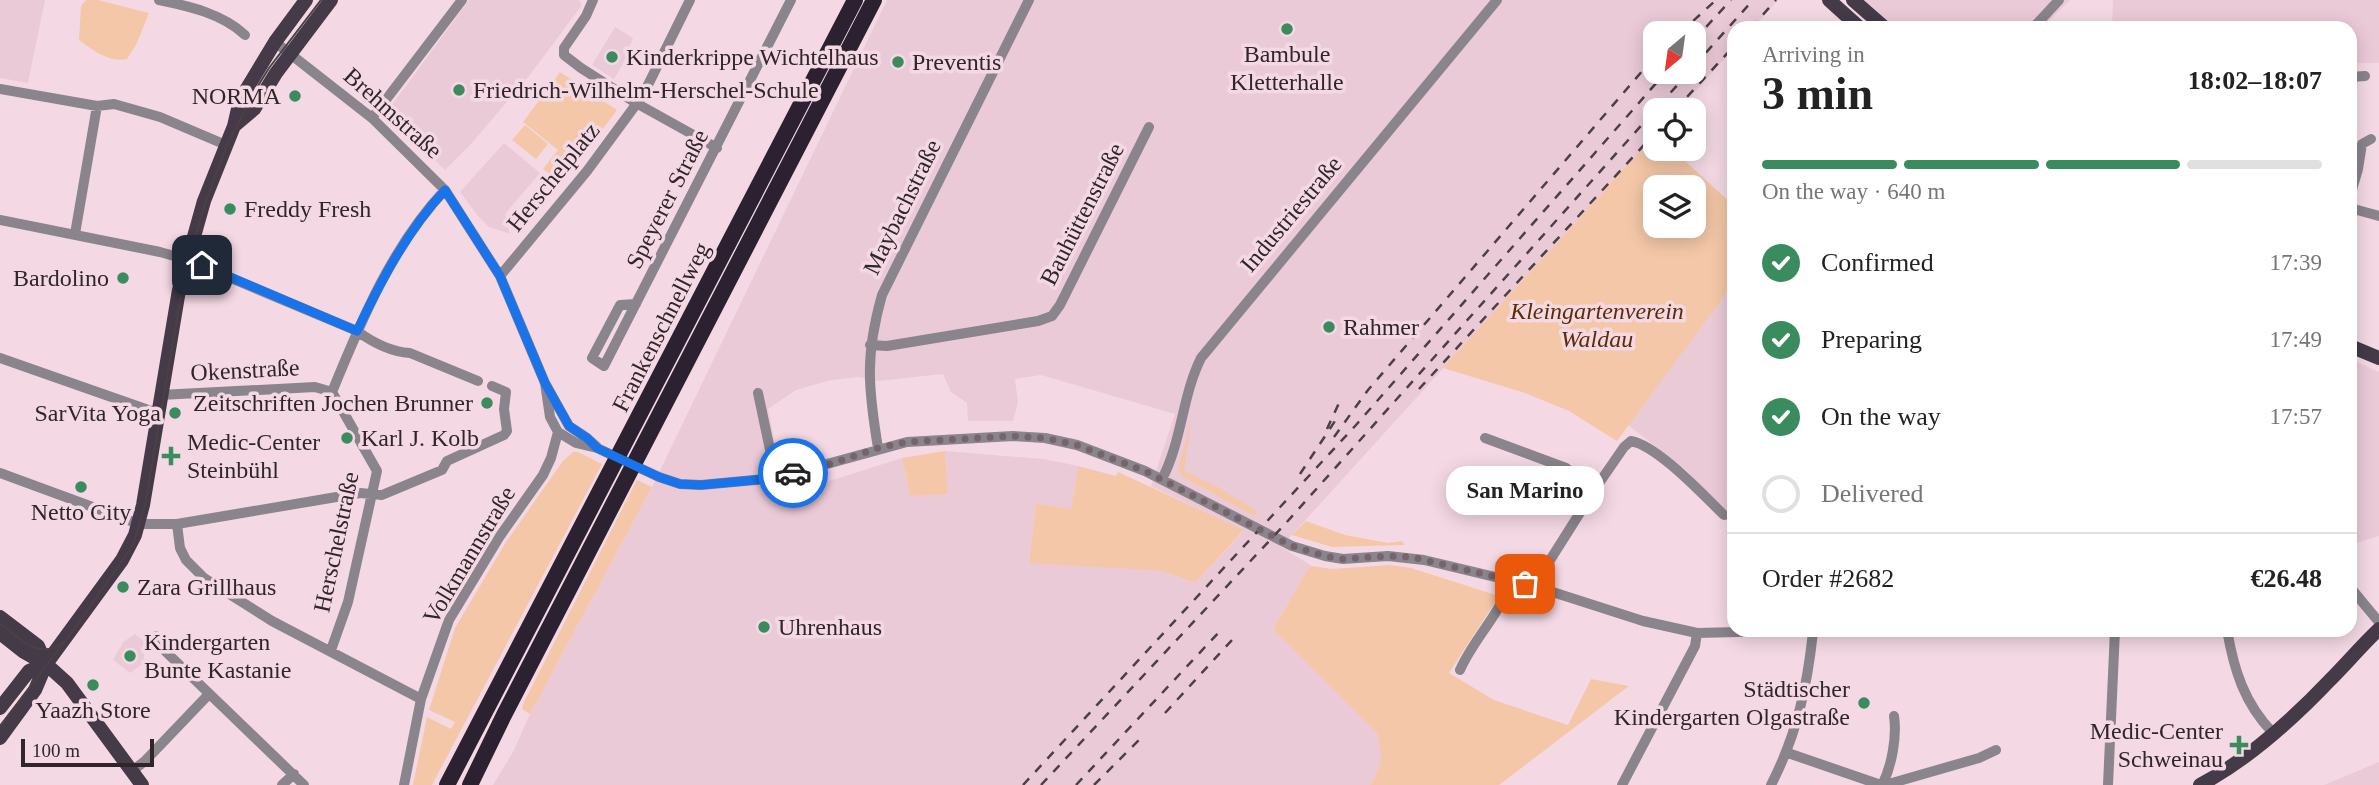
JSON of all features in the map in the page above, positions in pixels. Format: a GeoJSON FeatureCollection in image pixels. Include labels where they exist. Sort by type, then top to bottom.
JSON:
{"type":"FeatureCollection","features":[{"type":"Feature","properties":{"kind":"highway","name":"Frankenschnellweg"},"geometry":{"type":"LineString","coordinates":[[447,785],[856,0]]}},
{"type":"Feature","properties":{"kind":"highway","name":"Frankenschnellweg"},"geometry":{"type":"LineString","coordinates":[[470,785],[874,0]]}},
{"type":"Feature","properties":{"kind":"main road"},"geometry":{"type":"LineString","coordinates":[[0,738],[35,690],[46,664],[122,560],[133,540],[139,524],[186,259],[204,201],[234,126],[240,100],[275,42],[306,0]]}},
{"type":"Feature","properties":{"kind":"main road"},"geometry":{"type":"LineString","coordinates":[[234,126],[254,108],[331,0]]}},
{"type":"Feature","properties":{"kind":"main road"},"geometry":{"type":"LineString","coordinates":[[1829,0],[1852,21]]}},
{"type":"Feature","properties":{"kind":"main road"},"geometry":{"type":"LineString","coordinates":[[1853,0],[1877,21]]}},
{"type":"Feature","properties":{"kind":"main road"},"geometry":{"type":"LineString","coordinates":[[2357,349],[2379,358]]}},
{"type":"Feature","properties":{"kind":"main road"},"geometry":{"type":"LineString","coordinates":[[2357,358],[2379,368]]}},
{"type":"Feature","properties":{"kind":"main road"},"geometry":{"type":"LineString","coordinates":[[0,617],[38,646],[46,664]]}},
{"type":"Feature","properties":{"kind":"main road"},"geometry":{"type":"LineString","coordinates":[[2200,785],[2238,762],[2273,733],[2318,693],[2379,629]]}},
{"type":"Feature","properties":{"kind":"main road"},"geometry":{"type":"LineString","coordinates":[[0,633],[24,652],[46,664],[67,683],[142,785]]}},
{"type":"Feature","properties":{"kind":"main road"},"geometry":{"type":"LineString","coordinates":[[0,708],[29,671],[46,664]]}},
{"type":"Feature","properties":{"kind":"street"},"geometry":{"type":"LineString","coordinates":[[159,0],[183,5],[226,21],[245,35]]}},
{"type":"Feature","properties":{"kind":"street"},"geometry":{"type":"LineString","coordinates":[[372,118],[462,0]]}},
{"type":"Feature","properties":{"kind":"street"},"geometry":{"type":"LineString","coordinates":[[593,0],[586,16],[564,48],[564,55],[636,103],[717,148]]}},
{"type":"Feature","properties":{"kind":"street","name":"Herschelplatz"},"geometry":{"type":"LineString","coordinates":[[500,276],[587,171],[643,94],[690,0]]}},
{"type":"Feature","properties":{"kind":"street","name":"Speyerer Straße"},"geometry":{"type":"LineString","coordinates":[[636,304],[620,305],[592,358],[604,366],[717,148],[791,0]]}},
{"type":"Feature","properties":{"kind":"street","name":"Maybachstraße"},"geometry":{"type":"LineString","coordinates":[[878,448],[870,400],[870,345],[879,305],[894,267],[1029,0]]}},
{"type":"Feature","properties":{"kind":"street","name":"Industriestraße"},"geometry":{"type":"LineString","coordinates":[[1162,479],[1174,445],[1191,377],[1201,358],[1497,0]]}},
{"type":"Feature","properties":{"kind":"street"},"geometry":{"type":"LineString","coordinates":[[2040,21],[2059,0]]}},
{"type":"Feature","properties":{"kind":"street","name":"Brehmstraße"},"geometry":{"type":"LineString","coordinates":[[275,42],[372,118],[445,190],[500,276],[545,383]]}},
{"type":"Feature","properties":{"kind":"street"},"geometry":{"type":"LineString","coordinates":[[2357,77],[2365,76]]}},
{"type":"Feature","properties":{"kind":"street"},"geometry":{"type":"LineString","coordinates":[[0,89],[97,106],[114,104],[160,117],[226,145]]}},
{"type":"Feature","properties":{"kind":"street"},"geometry":{"type":"LineString","coordinates":[[75,234],[97,106]]}},
{"type":"Feature","properties":{"kind":"street","name":"Bauhüttenstraße"},"geometry":{"type":"LineString","coordinates":[[870,345],[887,346],[1049,318],[1060,305],[1149,127]]}},
{"type":"Feature","properties":{"kind":"street"},"geometry":{"type":"LineString","coordinates":[[2357,166],[2362,144],[2371,139]]}},
{"type":"Feature","properties":{"kind":"street"},"geometry":{"type":"LineString","coordinates":[[332,392],[378,287],[423,213],[445,190]]}},
{"type":"Feature","properties":{"kind":"street"},"geometry":{"type":"LineString","coordinates":[[2357,210],[2379,216]]}},
{"type":"Feature","properties":{"kind":"street"},"geometry":{"type":"LineString","coordinates":[[0,220],[186,259],[357,331],[366,338],[478,380]]}},
{"type":"Feature","properties":{"kind":"street"},"geometry":{"type":"LineString","coordinates":[[0,358],[157,413]]}},
{"type":"Feature","properties":{"kind":"street"},"geometry":{"type":"LineString","coordinates":[[545,383],[569,426],[597,448]]}},
{"type":"Feature","properties":{"kind":"street"},"geometry":{"type":"LineString","coordinates":[[545,383],[550,417],[558,432],[576,443],[597,448],[680,484],[701,485],[776,478],[907,442],[973,437],[1045,438],[1077,445],[1162,479],[1292,546],[1325,556],[1343,559],[1412,557],[1537,587],[1643,621],[1697,634],[1727,633]]}},
{"type":"Feature","properties":{"kind":"street"},"geometry":{"type":"LineString","coordinates":[[0,473],[139,524],[177,524],[360,493],[382,495],[442,470],[447,461],[507,431],[504,409],[506,392],[492,386]]}},
{"type":"Feature","properties":{"kind":"street","name":"Okenstraße"},"geometry":{"type":"LineString","coordinates":[[160,395],[316,387],[332,392]]}},
{"type":"Feature","properties":{"kind":"street","name":"Herschelstraße"},"geometry":{"type":"LineString","coordinates":[[331,650],[348,602],[377,471],[332,392]]}},
{"type":"Feature","properties":{"kind":"street"},"geometry":{"type":"LineString","coordinates":[[758,393],[776,478]]}},
{"type":"Feature","properties":{"kind":"street"},"geometry":{"type":"LineString","coordinates":[[558,432],[569,426]]}},
{"type":"Feature","properties":{"kind":"street","name":"Volkmannstraße"},"geometry":{"type":"LineString","coordinates":[[404,785],[421,699],[449,620],[500,536],[543,475],[558,432]]}},
{"type":"Feature","properties":{"kind":"street"},"geometry":{"type":"LineString","coordinates":[[1485,438],[1566,468],[1595,489]]}},
{"type":"Feature","properties":{"kind":"street"},"geometry":{"type":"LineString","coordinates":[[1537,587],[1540,576],[1595,489],[1631,441],[1675,468],[1724,514]]}},
{"type":"Feature","properties":{"kind":"street"},"geometry":{"type":"LineString","coordinates":[[177,524],[180,548],[186,561],[204,578],[253,610],[421,699]]}},
{"type":"Feature","properties":{"kind":"street"},"geometry":{"type":"LineString","coordinates":[[1461,670],[1467,654],[1505,598],[1510,581]]}},
{"type":"Feature","properties":{"kind":"street"},"geometry":{"type":"LineString","coordinates":[[2357,595],[2379,622]]}},
{"type":"Feature","properties":{"kind":"street"},"geometry":{"type":"LineString","coordinates":[[1622,785],[1695,646],[1697,634]]}},
{"type":"Feature","properties":{"kind":"street"},"geometry":{"type":"LineString","coordinates":[[156,636],[165,652],[304,785]]}},
{"type":"Feature","properties":{"kind":"street"},"geometry":{"type":"LineString","coordinates":[[1771,785],[1788,753],[1804,701],[1816,637]]}},
{"type":"Feature","properties":{"kind":"street"},"geometry":{"type":"LineString","coordinates":[[2108,785],[2115,637]]}},
{"type":"Feature","properties":{"kind":"street"},"geometry":{"type":"LineString","coordinates":[[2228,637],[2232,661],[2243,692],[2273,733]]}},
{"type":"Feature","properties":{"kind":"street"},"geometry":{"type":"LineString","coordinates":[[132,771],[145,761],[209,694]]}},
{"type":"Feature","properties":{"kind":"street"},"geometry":{"type":"LineString","coordinates":[[1883,785],[1896,727],[1894,716]]}},
{"type":"Feature","properties":{"kind":"street"},"geometry":{"type":"LineString","coordinates":[[1788,753],[1883,785],[1979,758],[1996,750]]}},
{"type":"Feature","properties":{"kind":"street"},"geometry":{"type":"LineString","coordinates":[[282,785],[294,774]]}},
{"type":"Feature","properties":{"kind":"shaded area"},"geometry":{"type":"Polygon","coordinates":[[[0,0],[45,0],[28,83],[0,78],[0,0]]]}},
{"type":"Feature","properties":{"kind":"shaded area","name":"Friedrich-Wilhelm-Herschel-Schule"},"geometry":{"type":"Polygon","coordinates":[[[469,0],[579,0],[582,5],[529,76],[445,170],[386,113],[469,0]]]}},
{"type":"Feature","properties":{"kind":"shaded area"},"geometry":{"type":"Polygon","coordinates":[[[887,0],[1778,0],[1759,21],[1727,21],[1727,56],[1706,79],[1706,21],[1643,21],[1643,84],[1701,84],[1689,98],[1643,98],[1643,148],[1281,547],[1312,566],[1273,629],[1377,733],[1382,752],[1380,770],[1370,785],[493,785],[514,750],[530,714],[652,487],[887,0]],[[943,374],[878,381],[858,377],[831,380],[796,390],[768,409],[785,495],[902,458],[910,496],[948,493],[945,451],[1044,459],[1078,466],[1071,509],[1036,503],[1029,562],[1162,571],[1195,583],[1244,531],[1151,486],[1175,414],[1041,375],[1015,379],[1018,402],[1013,421],[968,421],[967,403],[951,392],[943,374]]]}},
{"type":"Feature","properties":{"kind":"shaded area"},"geometry":{"type":"Polygon","coordinates":[[[1852,0],[2070,0],[2049,21],[1876,21],[1852,0]]]}},
{"type":"Feature","properties":{"kind":"shaded area"},"geometry":{"type":"Polygon","coordinates":[[[2113,0],[2379,0],[2379,63],[2357,63],[2357,21],[2112,21],[2113,0]]]}},
{"type":"Feature","properties":{"kind":"shaded area","name":"Kinderkrippe Wichtelhaus"},"geometry":{"type":"Polygon","coordinates":[[[615,27],[633,38],[614,79],[592,65],[615,27]]]}},
{"type":"Feature","properties":{"kind":"shaded area"},"geometry":{"type":"Polygon","coordinates":[[[504,143],[540,173],[505,214],[510,234],[489,227],[460,192],[504,143]]]}},
{"type":"Feature","properties":{"kind":"shaded area"},"geometry":{"type":"Polygon","coordinates":[[[1727,292],[1727,514],[1686,470],[1628,425],[1727,292]]]}},
{"type":"Feature","properties":{"kind":"shaded area"},"geometry":{"type":"Polygon","coordinates":[[[2357,362],[2379,372],[2379,536],[2357,543],[2357,362]]]}},
{"type":"Feature","properties":{"kind":"shaded area","name":"Kindergarten Bunte Kastanie"},"geometry":{"type":"Polygon","coordinates":[[[135,634],[150,646],[144,651],[144,663],[130,673],[113,660],[123,642],[135,634]]]}},
{"type":"Feature","properties":{"kind":"shaded area"},"geometry":{"type":"Polygon","coordinates":[[[2379,762],[2379,785],[2324,785],[2379,762]]]}},
{"type":"Feature","properties":{"kind":"green space"},"geometry":{"type":"Polygon","coordinates":[[[86,0],[98,0],[149,13],[127,59],[108,57],[79,40],[81,6],[86,0]]]}},
{"type":"Feature","properties":{"kind":"green space"},"geometry":{"type":"Polygon","coordinates":[[[560,72],[617,110],[562,184],[543,169],[558,150],[523,122],[560,72]]]}},
{"type":"Feature","properties":{"kind":"green space"},"geometry":{"type":"Polygon","coordinates":[[[525,125],[548,144],[536,159],[512,140],[525,125]]]}},
{"type":"Feature","properties":{"kind":"green space","name":"Kleingartenverein Waldau"},"geometry":{"type":"Polygon","coordinates":[[[1643,148],[1643,161],[1685,161],[1700,175],[1643,175],[1643,238],[1706,238],[1706,180],[1727,200],[1727,292],[1617,441],[1569,411],[1525,393],[1443,368],[1643,148]]]}},
{"type":"Feature","properties":{"kind":"green space"},"geometry":{"type":"Polygon","coordinates":[[[1192,417],[1184,471],[1218,487],[1258,512],[1254,516],[1183,477],[1178,469],[1192,417]]]}},
{"type":"Feature","properties":{"kind":"green space"},"geometry":{"type":"Polygon","coordinates":[[[945,451],[948,494],[910,496],[902,458],[945,451]]]}},
{"type":"Feature","properties":{"kind":"green space"},"geometry":{"type":"Polygon","coordinates":[[[573,452],[602,464],[432,785],[413,785],[427,717],[451,729],[455,722],[429,710],[455,628],[506,542],[563,461],[573,452]]]}},
{"type":"Feature","properties":{"kind":"green space"},"geometry":{"type":"Polygon","coordinates":[[[1078,466],[1116,476],[1118,472],[1244,530],[1195,583],[1162,571],[1029,563],[1036,503],[1071,509],[1078,466]]]}},
{"type":"Feature","properties":{"kind":"green space"},"geometry":{"type":"Polygon","coordinates":[[[637,480],[652,487],[530,714],[522,709],[524,702],[637,480]]]}},
{"type":"Feature","properties":{"kind":"green space"},"geometry":{"type":"Polygon","coordinates":[[[1306,521],[1345,535],[1388,543],[1402,541],[1405,545],[1332,547],[1292,535],[1306,521]]]}},
{"type":"Feature","properties":{"kind":"green space"},"geometry":{"type":"Polygon","coordinates":[[[1389,565],[1411,568],[1499,596],[1449,673],[1494,700],[1568,725],[1591,679],[1629,686],[1499,785],[1370,785],[1381,760],[1377,733],[1273,629],[1312,566],[1332,569],[1389,565]]]}},
{"type":"Feature","properties":{"kind":"tram line"},"geometry":{"type":"LineString","coordinates":[[0,726],[72,632],[133,545],[145,505],[184,278],[205,203],[227,145],[256,89],[321,0]]}},
{"type":"Feature","properties":{"kind":"tram line"},"geometry":{"type":"LineString","coordinates":[[0,623],[22,641],[38,649],[54,647],[63,642]]}},
{"type":"Feature","properties":{"kind":"railway"},"geometry":{"type":"LineString","coordinates":[[1693,21],[1716,0]]}},
{"type":"Feature","properties":{"kind":"railway"},"geometry":{"type":"LineString","coordinates":[[1706,27],[1731,0]]}},
{"type":"Feature","properties":{"kind":"railway"},"geometry":{"type":"LineString","coordinates":[[1734,21],[1753,0]]}},
{"type":"Feature","properties":{"kind":"railway"},"geometry":{"type":"LineString","coordinates":[[1757,21],[1776,0]]}},
{"type":"Feature","properties":{"kind":"railway"},"geometry":{"type":"LineString","coordinates":[[1706,53],[1727,29]]}},
{"type":"Feature","properties":{"kind":"railway"},"geometry":{"type":"LineString","coordinates":[[1686,98],[1727,54]]}},
{"type":"Feature","properties":{"kind":"railway"},"geometry":{"type":"LineString","coordinates":[[1334,437],[1368,390],[1643,70]]}},
{"type":"Feature","properties":{"kind":"railway"},"geometry":{"type":"LineString","coordinates":[[1023,785],[1356,425],[1655,84]]}},
{"type":"Feature","properties":{"kind":"railway"},"geometry":{"type":"LineString","coordinates":[[1041,785],[1286,523],[1678,84]]}},
{"type":"Feature","properties":{"kind":"railway"},"geometry":{"type":"LineString","coordinates":[[1419,389],[1643,146]]}},
{"type":"Feature","properties":{"kind":"railway"},"geometry":{"type":"LineString","coordinates":[[1327,429],[1339,403]]}},
{"type":"Feature","properties":{"kind":"railway"},"geometry":{"type":"LineString","coordinates":[[1300,474],[1335,421]]}},
{"type":"Feature","properties":{"kind":"railway"},"geometry":{"type":"LineString","coordinates":[[1076,785],[1221,630]]}},
{"type":"Feature","properties":{"kind":"railway"},"geometry":{"type":"LineString","coordinates":[[1165,713],[1232,640]]}},
{"type":"Feature","properties":{"kind":"railway"},"geometry":{"type":"LineString","coordinates":[[1094,785],[1142,737]]}},
{"type":"Feature","properties":{"kind":"way so far"},"geometry":{"type":"LineString","coordinates":[[793,473],[907,442],[1013,436],[1045,438],[1077,445],[1145,471],[1292,546],[1343,559],[1412,557],[1525,584]]}},
{"type":"Feature","properties":{"kind":"place","name":"Bambule Kletterhalle"},"geometry":{"type":"Point","coordinates":[1287,29]}},
{"type":"Feature","properties":{"kind":"place","name":"Kinderkrippe Wichtelhaus"},"geometry":{"type":"Point","coordinates":[612,57]}},
{"type":"Feature","properties":{"kind":"place","name":"Preventis"},"geometry":{"type":"Point","coordinates":[898,62]}},
{"type":"Feature","properties":{"kind":"place","name":"Friedrich-Wilhelm-Herschel-Schule"},"geometry":{"type":"Point","coordinates":[459,90]}},
{"type":"Feature","properties":{"kind":"place","name":"NORMA"},"geometry":{"type":"Point","coordinates":[295,96]}},
{"type":"Feature","properties":{"kind":"place","name":"Freddy Fresh"},"geometry":{"type":"Point","coordinates":[230,209]}},
{"type":"Feature","properties":{"kind":"place","name":"Bardolino"},"geometry":{"type":"Point","coordinates":[123,278]}},
{"type":"Feature","properties":{"kind":"place","name":"Rahmer"},"geometry":{"type":"Point","coordinates":[1329,327]}},
{"type":"Feature","properties":{"kind":"place","name":"Zeitschriften Jochen Brunner"},"geometry":{"type":"Point","coordinates":[487,403]}},
{"type":"Feature","properties":{"kind":"place","name":"SarVita Yoga"},"geometry":{"type":"Point","coordinates":[175,413]}},
{"type":"Feature","properties":{"kind":"place","name":"Karl J. Kolb"},"geometry":{"type":"Point","coordinates":[347,438]}},
{"type":"Feature","properties":{"kind":"place","name":"Medic-Center Steinbühl"},"geometry":{"type":"Point","coordinates":[171,456]}},
{"type":"Feature","properties":{"kind":"place","name":"Netto City"},"geometry":{"type":"Point","coordinates":[81,487]}},
{"type":"Feature","properties":{"kind":"place","name":"San Marino"},"geometry":{"type":"Point","coordinates":[1525,584]}},
{"type":"Feature","properties":{"kind":"place","name":"Zara Grillhaus"},"geometry":{"type":"Point","coordinates":[123,587]}},
{"type":"Feature","properties":{"kind":"place","name":"Uhrenhaus"},"geometry":{"type":"Point","coordinates":[764,627]}},
{"type":"Feature","properties":{"kind":"place","name":"Kindergarten Bunte Kastanie"},"geometry":{"type":"Point","coordinates":[130,656]}},
{"type":"Feature","properties":{"kind":"place","name":"Yaazh Store"},"geometry":{"type":"Point","coordinates":[93,685]}},
{"type":"Feature","properties":{"kind":"place","name":"Städtischer Kindergarten Olgastraße"},"geometry":{"type":"Point","coordinates":[1864,703]}},
{"type":"Feature","properties":{"kind":"place","name":"Medic-Center Schweinau"},"geometry":{"type":"Point","coordinates":[2239,745]}},
{"type":"Feature","properties":{"kind":"route"},"geometry":{"type":"LineString","coordinates":[[202,265],[357,331],[378,287],[423,213],[445,190],[500,276],[545,383],[569,426],[597,448],[680,484],[701,485],[776,478],[793,473]]}}]}
